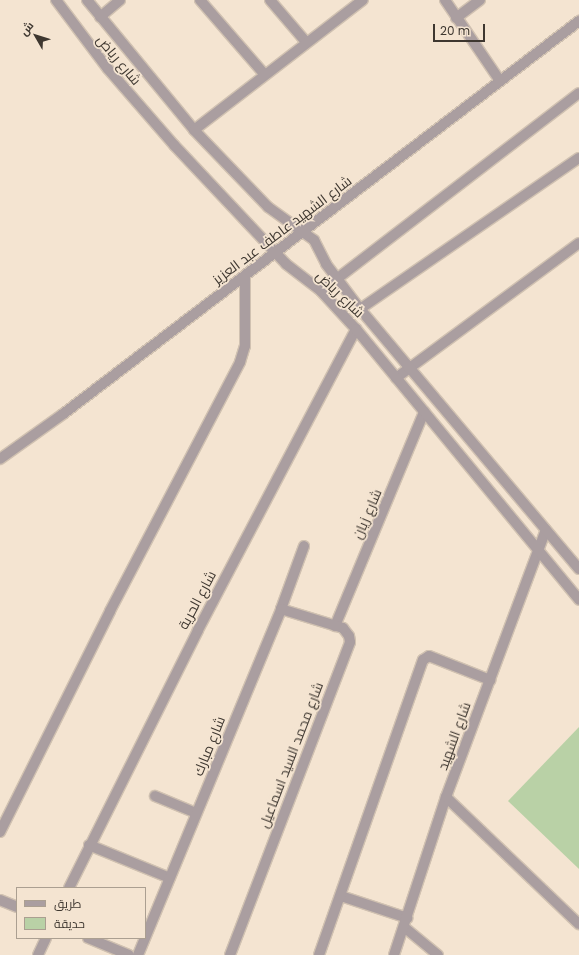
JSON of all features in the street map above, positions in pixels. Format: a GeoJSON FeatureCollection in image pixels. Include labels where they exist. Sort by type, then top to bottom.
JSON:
{"type":"FeatureCollection","features":[{"type":"Feature","properties":{"kind":"street","name":"شارع رياض"},"geometry":{"type":"LineString","coordinates":[[56,0],[104,64],[174,146],[275,253],[291,269],[321,291],[356,329],[579,600]]}},
{"type":"Feature","properties":{"kind":"street","name":"شارع رياض"},"geometry":{"type":"LineString","coordinates":[[87,0],[194,130],[268,207],[314,240],[336,279],[409,368],[579,569]]}},
{"type":"Feature","properties":{"kind":"street"},"geometry":{"type":"LineString","coordinates":[[100,17],[120,0]]}},
{"type":"Feature","properties":{"kind":"street"},"geometry":{"type":"LineString","coordinates":[[200,0],[264,74]]}},
{"type":"Feature","properties":{"kind":"street"},"geometry":{"type":"LineString","coordinates":[[270,0],[306,42]]}},
{"type":"Feature","properties":{"kind":"street"},"geometry":{"type":"LineString","coordinates":[[194,130],[264,74],[363,0]]}},
{"type":"Feature","properties":{"kind":"street"},"geometry":{"type":"LineString","coordinates":[[445,0],[500,81]]}},
{"type":"Feature","properties":{"kind":"street"},"geometry":{"type":"LineString","coordinates":[[456,18],[480,0]]}},
{"type":"Feature","properties":{"kind":"street","name":"شارع الشهيد عاطف عبد العزيز"},"geometry":{"type":"LineString","coordinates":[[0,459],[245,276],[579,21]]}},
{"type":"Feature","properties":{"kind":"street"},"geometry":{"type":"LineString","coordinates":[[321,291],[579,93]]}},
{"type":"Feature","properties":{"kind":"street"},"geometry":{"type":"LineString","coordinates":[[360,308],[579,158]]}},
{"type":"Feature","properties":{"kind":"street"},"geometry":{"type":"LineString","coordinates":[[396,378],[579,243]]}},
{"type":"Feature","properties":{"kind":"street"},"geometry":{"type":"LineString","coordinates":[[0,832],[110,611],[240,362],[245,346],[245,276]]}},
{"type":"Feature","properties":{"kind":"street","name":"شارع الحرية"},"geometry":{"type":"LineString","coordinates":[[69,887],[89,845],[201,623],[356,329]]}},
{"type":"Feature","properties":{"kind":"street","name":"شارع زيان"},"geometry":{"type":"LineString","coordinates":[[335,626],[424,412]]}},
{"type":"Feature","properties":{"kind":"street","name":"شارع الشهيد"},"geometry":{"type":"LineString","coordinates":[[394,955],[446,797],[546,530]]}},
{"type":"Feature","properties":{"kind":"street","name":"شارع مبارك"},"geometry":{"type":"LineString","coordinates":[[146,936],[281,609],[304,546]]}},
{"type":"Feature","properties":{"kind":"street","name":"شارع محمد السيد اسماعيل"},"geometry":{"type":"LineString","coordinates":[[230,955],[350,642],[347,632],[335,626],[281,609]]}},
{"type":"Feature","properties":{"kind":"street"},"geometry":{"type":"LineString","coordinates":[[319,955],[423,660],[429,656],[490,680]]}},
{"type":"Feature","properties":{"kind":"street"},"geometry":{"type":"LineString","coordinates":[[155,796],[196,814]]}},
{"type":"Feature","properties":{"kind":"street"},"geometry":{"type":"LineString","coordinates":[[446,797],[579,924]]}},
{"type":"Feature","properties":{"kind":"street"},"geometry":{"type":"LineString","coordinates":[[89,845],[170,878]]}},
{"type":"Feature","properties":{"kind":"street"},"geometry":{"type":"LineString","coordinates":[[341,896],[405,922],[438,955]]}},
{"type":"Feature","properties":{"kind":"street"},"geometry":{"type":"LineString","coordinates":[[0,900],[16,907]]}},
{"type":"Feature","properties":{"kind":"street"},"geometry":{"type":"LineString","coordinates":[[38,955],[46,939]]}},
{"type":"Feature","properties":{"kind":"street"},"geometry":{"type":"LineString","coordinates":[[90,939],[129,955]]}},
{"type":"Feature","properties":{"kind":"street","name":"شارع مبارك"},"geometry":{"type":"LineString","coordinates":[[138,955],[145,939]]}},
{"type":"Feature","properties":{"kind":"green space"},"geometry":{"type":"Polygon","coordinates":[[[579,727],[579,869],[508,801],[579,727]]]}}]}
